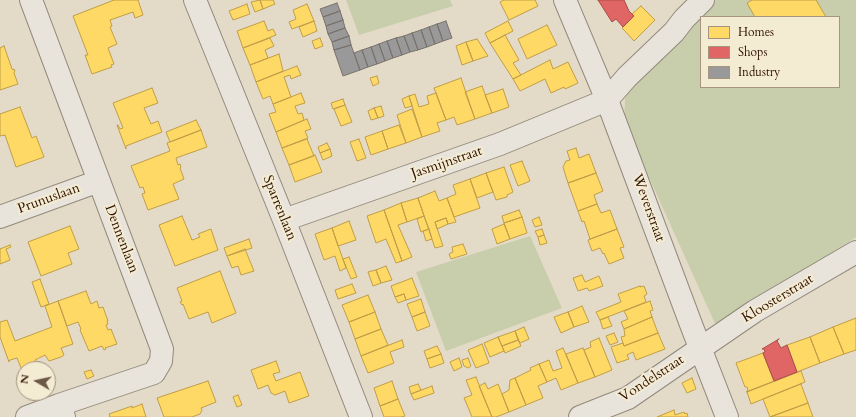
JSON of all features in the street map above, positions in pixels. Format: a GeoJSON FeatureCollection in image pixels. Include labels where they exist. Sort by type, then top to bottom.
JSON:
{"type":"FeatureCollection","features":[{"type":"Feature","properties":{"kind":"street","name":"Dennenlaan"},"geometry":{"type":"LineString","coordinates":[[27,417],[62,411],[154,373],[161,361],[162,349],[31,0]]}},
{"type":"Feature","properties":{"kind":"street","name":"Sparrenlaan"},"geometry":{"type":"LineString","coordinates":[[195,0],[284,220],[361,417]]}},
{"type":"Feature","properties":{"kind":"street","name":"Weverstraat"},"geometry":{"type":"LineString","coordinates":[[564,0],[607,100],[700,348],[728,417]]}},
{"type":"Feature","properties":{"kind":"street"},"geometry":{"type":"LineString","coordinates":[[607,100],[627,77],[674,32],[684,19],[703,0]]}},
{"type":"Feature","properties":{"kind":"street","name":"Jasmijnstraat"},"geometry":{"type":"LineString","coordinates":[[284,220],[500,144],[607,100]]}},
{"type":"Feature","properties":{"kind":"street","name":"Prunuslaan"},"geometry":{"type":"LineString","coordinates":[[0,217],[99,181]]}},
{"type":"Feature","properties":{"kind":"street","name":"Kloosterstraat"},"geometry":{"type":"LineString","coordinates":[[700,348],[755,311],[856,252]]}},
{"type":"Feature","properties":{"kind":"street","name":"Vondelstraat"},"geometry":{"type":"LineString","coordinates":[[580,417],[628,398],[700,348]]}},
{"type":"Feature","properties":{"kind":"green space"},"geometry":{"type":"Polygon","coordinates":[[[346,0],[450,0],[453,6],[359,35],[346,0]]]}},
{"type":"Feature","properties":{"kind":"green space"},"geometry":{"type":"Polygon","coordinates":[[[716,0],[856,0],[856,237],[717,328],[624,122],[625,100],[628,87],[716,0]]]}},
{"type":"Feature","properties":{"kind":"green space"},"geometry":{"type":"Polygon","coordinates":[[[530,236],[562,308],[446,351],[416,272],[530,236]]]}},
{"type":"Feature","properties":{"kind":"building: Homes"},"geometry":{"type":"Polygon","coordinates":[[[114,0],[138,0],[143,15],[135,18],[133,12],[110,20],[112,26],[110,27],[117,44],[108,48],[114,64],[111,65],[112,67],[92,74],[85,55],[88,55],[73,16],[114,0]]]}},
{"type":"Feature","properties":{"kind":"building: Homes"},"geometry":{"type":"Polygon","coordinates":[[[260,0],[273,0],[275,4],[263,9],[260,0]]]}},
{"type":"Feature","properties":{"kind":"building: Homes"},"geometry":{"type":"Polygon","coordinates":[[[260,0],[263,9],[255,12],[251,2],[260,0]]]}},
{"type":"Feature","properties":{"kind":"building: Homes"},"geometry":{"type":"Polygon","coordinates":[[[504,0],[535,0],[538,6],[509,20],[500,2],[504,0]]]}},
{"type":"Feature","properties":{"kind":"building: Homes"},"geometry":{"type":"Polygon","coordinates":[[[752,0],[816,0],[825,16],[754,16],[747,3],[752,0]]]}},
{"type":"Feature","properties":{"kind":"building: Homes"},"geometry":{"type":"Polygon","coordinates":[[[247,4],[250,14],[233,20],[229,11],[247,4]]]}},
{"type":"Feature","properties":{"kind":"building: Homes"},"geometry":{"type":"Polygon","coordinates":[[[307,4],[314,21],[292,29],[289,22],[296,19],[293,10],[307,4]]]}},
{"type":"Feature","properties":{"kind":"building: Homes"},"geometry":{"type":"Polygon","coordinates":[[[641,6],[655,20],[634,41],[622,28],[634,16],[632,14],[641,6]]]}},
{"type":"Feature","properties":{"kind":"building: Homes"},"geometry":{"type":"Polygon","coordinates":[[[264,21],[268,31],[273,29],[276,35],[243,48],[237,31],[264,21]]]}},
{"type":"Feature","properties":{"kind":"building: Homes"},"geometry":{"type":"Polygon","coordinates":[[[314,21],[317,31],[303,37],[299,27],[314,21]]]}},
{"type":"Feature","properties":{"kind":"building: Homes"},"geometry":{"type":"Polygon","coordinates":[[[508,21],[513,31],[490,43],[485,33],[508,21]]]}},
{"type":"Feature","properties":{"kind":"building: Homes"},"geometry":{"type":"Polygon","coordinates":[[[547,25],[557,45],[527,59],[518,39],[547,25]]]}},
{"type":"Feature","properties":{"kind":"building: Homes"},"geometry":{"type":"Polygon","coordinates":[[[505,35],[519,60],[513,63],[521,75],[513,79],[490,43],[505,35]]]}},
{"type":"Feature","properties":{"kind":"building: Homes"},"geometry":{"type":"Polygon","coordinates":[[[270,38],[274,46],[265,50],[268,58],[250,65],[243,48],[270,38]]]}},
{"type":"Feature","properties":{"kind":"building: Homes"},"geometry":{"type":"Polygon","coordinates":[[[320,38],[323,46],[315,49],[312,41],[320,38]]]}},
{"type":"Feature","properties":{"kind":"building: Homes"},"geometry":{"type":"Polygon","coordinates":[[[477,39],[488,56],[473,61],[466,42],[477,39]]]}},
{"type":"Feature","properties":{"kind":"building: Homes"},"geometry":{"type":"Polygon","coordinates":[[[466,42],[473,61],[462,65],[456,46],[466,42]]]}},
{"type":"Feature","properties":{"kind":"building: Homes"},"geometry":{"type":"Polygon","coordinates":[[[4,46],[12,69],[15,70],[14,73],[18,84],[0,90],[0,48],[4,46]]]}},
{"type":"Feature","properties":{"kind":"building: Homes"},"geometry":{"type":"Polygon","coordinates":[[[279,54],[283,71],[256,82],[250,65],[279,54]]]}},
{"type":"Feature","properties":{"kind":"building: Homes"},"geometry":{"type":"Polygon","coordinates":[[[550,60],[553,69],[568,62],[578,83],[551,93],[545,79],[520,91],[513,79],[550,60]]]}},
{"type":"Feature","properties":{"kind":"building: Homes"},"geometry":{"type":"Polygon","coordinates":[[[297,66],[301,75],[291,79],[290,75],[284,77],[291,97],[273,104],[270,96],[263,99],[256,82],[297,66]]]}},
{"type":"Feature","properties":{"kind":"building: Homes"},"geometry":{"type":"Polygon","coordinates":[[[377,76],[379,83],[373,86],[370,78],[377,76]]]}},
{"type":"Feature","properties":{"kind":"building: Homes"},"geometry":{"type":"Polygon","coordinates":[[[461,78],[475,119],[457,125],[454,117],[446,120],[434,88],[461,78]]]}},
{"type":"Feature","properties":{"kind":"building: Homes"},"geometry":{"type":"Polygon","coordinates":[[[482,86],[492,113],[475,119],[465,92],[482,86]]]}},
{"type":"Feature","properties":{"kind":"building: Homes"},"geometry":{"type":"Polygon","coordinates":[[[152,88],[158,103],[144,108],[151,124],[158,121],[162,132],[126,146],[126,149],[117,125],[120,129],[123,128],[113,103],[152,88]]]}},
{"type":"Feature","properties":{"kind":"building: Homes"},"geometry":{"type":"Polygon","coordinates":[[[503,89],[509,107],[492,113],[485,95],[503,89]]]}},
{"type":"Feature","properties":{"kind":"building: Homes"},"geometry":{"type":"Polygon","coordinates":[[[301,93],[305,103],[295,106],[298,114],[302,113],[304,120],[276,132],[269,114],[276,112],[273,104],[301,93]]]}},
{"type":"Feature","properties":{"kind":"building: Homes"},"geometry":{"type":"Polygon","coordinates":[[[436,93],[446,120],[437,123],[440,131],[422,137],[409,96],[415,94],[419,107],[429,104],[427,96],[436,93]]]}},
{"type":"Feature","properties":{"kind":"building: Homes"},"geometry":{"type":"Polygon","coordinates":[[[409,96],[412,106],[405,108],[402,99],[409,96]]]}},
{"type":"Feature","properties":{"kind":"building: Homes"},"geometry":{"type":"Polygon","coordinates":[[[343,99],[345,105],[333,109],[331,103],[343,99]]]}},
{"type":"Feature","properties":{"kind":"building: Homes"},"geometry":{"type":"Polygon","coordinates":[[[345,105],[352,122],[341,126],[334,109],[345,105]]]}},
{"type":"Feature","properties":{"kind":"building: Homes"},"geometry":{"type":"Polygon","coordinates":[[[381,106],[384,116],[378,118],[374,108],[381,106]]]}},
{"type":"Feature","properties":{"kind":"building: Homes"},"geometry":{"type":"Polygon","coordinates":[[[20,107],[32,138],[36,136],[44,157],[16,167],[5,135],[0,136],[0,114],[20,107]]]}},
{"type":"Feature","properties":{"kind":"building: Homes"},"geometry":{"type":"Polygon","coordinates":[[[374,108],[378,118],[371,120],[368,111],[374,108]]]}},
{"type":"Feature","properties":{"kind":"building: Homes"},"geometry":{"type":"Polygon","coordinates":[[[412,109],[422,137],[406,143],[397,115],[412,109]]]}},
{"type":"Feature","properties":{"kind":"building: Homes"},"geometry":{"type":"Polygon","coordinates":[[[307,119],[311,129],[305,131],[308,138],[282,148],[276,132],[307,119]]]}},
{"type":"Feature","properties":{"kind":"building: Homes"},"geometry":{"type":"Polygon","coordinates":[[[196,120],[201,130],[170,142],[166,132],[196,120]]]}},
{"type":"Feature","properties":{"kind":"building: Homes"},"geometry":{"type":"Polygon","coordinates":[[[399,125],[406,143],[388,149],[382,131],[399,125]]]}},
{"type":"Feature","properties":{"kind":"building: Homes"},"geometry":{"type":"Polygon","coordinates":[[[201,130],[207,147],[176,158],[178,165],[180,164],[184,179],[173,184],[179,199],[148,210],[142,194],[145,193],[143,187],[140,188],[131,166],[170,151],[167,143],[201,130]]]}},
{"type":"Feature","properties":{"kind":"building: Homes"},"geometry":{"type":"Polygon","coordinates":[[[382,131],[388,149],[371,155],[365,137],[382,131]]]}},
{"type":"Feature","properties":{"kind":"building: Homes"},"geometry":{"type":"Polygon","coordinates":[[[307,139],[314,156],[289,165],[282,148],[307,139]]]}},
{"type":"Feature","properties":{"kind":"building: Homes"},"geometry":{"type":"Polygon","coordinates":[[[359,139],[366,158],[357,161],[350,142],[359,139]]]}},
{"type":"Feature","properties":{"kind":"building: Homes"},"geometry":{"type":"Polygon","coordinates":[[[327,143],[330,149],[320,153],[318,147],[327,143]]]}},
{"type":"Feature","properties":{"kind":"building: Homes"},"geometry":{"type":"Polygon","coordinates":[[[576,148],[579,158],[589,154],[596,173],[568,183],[563,167],[566,161],[570,160],[567,151],[576,148]]]}},
{"type":"Feature","properties":{"kind":"building: Homes"},"geometry":{"type":"Polygon","coordinates":[[[330,149],[332,156],[323,160],[320,153],[330,149]]]}},
{"type":"Feature","properties":{"kind":"building: Homes"},"geometry":{"type":"Polygon","coordinates":[[[315,155],[322,172],[295,182],[289,165],[315,155]]]}},
{"type":"Feature","properties":{"kind":"building: Homes"},"geometry":{"type":"Polygon","coordinates":[[[522,161],[530,181],[518,186],[510,165],[522,161]]]}},
{"type":"Feature","properties":{"kind":"building: Homes"},"geometry":{"type":"Polygon","coordinates":[[[504,167],[513,192],[507,195],[507,197],[496,200],[486,173],[504,167]]]}},
{"type":"Feature","properties":{"kind":"building: Homes"},"geometry":{"type":"Polygon","coordinates":[[[486,173],[493,192],[477,198],[470,179],[486,173]]]}},
{"type":"Feature","properties":{"kind":"building: Homes"},"geometry":{"type":"Polygon","coordinates":[[[596,173],[603,191],[594,195],[597,204],[578,211],[568,183],[596,173]]]}},
{"type":"Feature","properties":{"kind":"building: Homes"},"geometry":{"type":"Polygon","coordinates":[[[470,179],[480,208],[454,217],[447,198],[456,194],[453,185],[470,179]]]}},
{"type":"Feature","properties":{"kind":"building: Homes"},"geometry":{"type":"Polygon","coordinates":[[[435,191],[439,201],[447,198],[456,222],[448,224],[446,218],[435,222],[443,246],[435,248],[418,198],[435,191]]]}},
{"type":"Feature","properties":{"kind":"building: Homes"},"geometry":{"type":"Polygon","coordinates":[[[418,198],[424,216],[407,222],[401,203],[418,198]]]}},
{"type":"Feature","properties":{"kind":"building: Homes"},"geometry":{"type":"Polygon","coordinates":[[[401,203],[407,222],[398,225],[412,257],[402,261],[384,210],[401,203]]]}},
{"type":"Feature","properties":{"kind":"building: Homes"},"geometry":{"type":"Polygon","coordinates":[[[597,204],[601,213],[610,210],[617,229],[590,239],[584,221],[582,222],[578,211],[597,204]]]}},
{"type":"Feature","properties":{"kind":"building: Homes"},"geometry":{"type":"Polygon","coordinates":[[[384,210],[402,261],[396,263],[386,239],[376,243],[367,216],[384,210]]]}},
{"type":"Feature","properties":{"kind":"building: Homes"},"geometry":{"type":"Polygon","coordinates":[[[519,210],[522,217],[504,223],[502,216],[519,210]]]}},
{"type":"Feature","properties":{"kind":"building: Homes"},"geometry":{"type":"Polygon","coordinates":[[[182,216],[192,240],[200,237],[198,234],[211,229],[218,250],[175,266],[159,225],[182,216]]]}},
{"type":"Feature","properties":{"kind":"building: Homes"},"geometry":{"type":"Polygon","coordinates":[[[424,216],[429,229],[421,232],[417,219],[424,216]]]}},
{"type":"Feature","properties":{"kind":"building: Homes"},"geometry":{"type":"Polygon","coordinates":[[[522,217],[527,233],[510,239],[504,223],[522,217]]]}},
{"type":"Feature","properties":{"kind":"building: Homes"},"geometry":{"type":"Polygon","coordinates":[[[539,217],[542,225],[535,227],[532,220],[539,217]]]}},
{"type":"Feature","properties":{"kind":"building: Homes"},"geometry":{"type":"Polygon","coordinates":[[[446,218],[448,224],[437,229],[435,222],[446,218]]]}},
{"type":"Feature","properties":{"kind":"building: Homes"},"geometry":{"type":"Polygon","coordinates":[[[349,221],[356,240],[338,246],[332,228],[349,221]]]}},
{"type":"Feature","properties":{"kind":"building: Homes"},"geometry":{"type":"Polygon","coordinates":[[[504,224],[510,239],[497,244],[492,229],[504,224]]]}},
{"type":"Feature","properties":{"kind":"building: Homes"},"geometry":{"type":"Polygon","coordinates":[[[70,226],[79,249],[68,253],[72,264],[41,276],[28,242],[70,226]]]}},
{"type":"Feature","properties":{"kind":"building: Homes"},"geometry":{"type":"Polygon","coordinates":[[[332,228],[346,268],[340,271],[335,256],[324,260],[315,234],[332,228]]]}},
{"type":"Feature","properties":{"kind":"building: Homes"},"geometry":{"type":"Polygon","coordinates":[[[429,229],[432,239],[426,241],[423,231],[429,229]]]}},
{"type":"Feature","properties":{"kind":"building: Homes"},"geometry":{"type":"Polygon","coordinates":[[[542,229],[544,235],[538,237],[535,231],[542,229]]]}},
{"type":"Feature","properties":{"kind":"building: Homes"},"geometry":{"type":"Polygon","coordinates":[[[617,229],[624,247],[620,248],[624,258],[609,264],[600,248],[592,251],[588,240],[617,229]]]}},
{"type":"Feature","properties":{"kind":"building: Homes"},"geometry":{"type":"Polygon","coordinates":[[[544,235],[547,243],[540,245],[538,237],[544,235]]]}},
{"type":"Feature","properties":{"kind":"building: Homes"},"geometry":{"type":"Polygon","coordinates":[[[249,239],[252,248],[227,256],[224,248],[249,239]]]}},
{"type":"Feature","properties":{"kind":"building: Homes"},"geometry":{"type":"Polygon","coordinates":[[[463,244],[467,254],[451,259],[449,254],[453,252],[452,247],[463,244]]]}},
{"type":"Feature","properties":{"kind":"building: Homes"},"geometry":{"type":"Polygon","coordinates":[[[10,245],[11,247],[6,249],[10,260],[0,264],[0,249],[10,245]]]}},
{"type":"Feature","properties":{"kind":"building: Homes"},"geometry":{"type":"Polygon","coordinates":[[[245,249],[254,271],[241,275],[238,266],[232,268],[227,256],[245,249]]]}},
{"type":"Feature","properties":{"kind":"building: Homes"},"geometry":{"type":"Polygon","coordinates":[[[349,257],[357,277],[351,279],[343,259],[349,257]]]}},
{"type":"Feature","properties":{"kind":"building: Homes"},"geometry":{"type":"Polygon","coordinates":[[[386,266],[392,280],[381,283],[376,270],[386,266]]]}},
{"type":"Feature","properties":{"kind":"building: Homes"},"geometry":{"type":"Polygon","coordinates":[[[376,270],[381,283],[373,286],[368,272],[376,270]]]}},
{"type":"Feature","properties":{"kind":"building: Homes"},"geometry":{"type":"Polygon","coordinates":[[[220,271],[236,313],[212,323],[208,312],[189,319],[183,304],[182,305],[180,302],[182,301],[177,288],[220,271]]]}},
{"type":"Feature","properties":{"kind":"building: Homes"},"geometry":{"type":"Polygon","coordinates":[[[582,275],[585,282],[599,276],[603,286],[589,291],[587,288],[578,291],[573,278],[582,275]]]}},
{"type":"Feature","properties":{"kind":"building: Homes"},"geometry":{"type":"Polygon","coordinates":[[[412,278],[419,296],[406,300],[404,294],[395,297],[391,286],[412,278]]]}},
{"type":"Feature","properties":{"kind":"building: Homes"},"geometry":{"type":"Polygon","coordinates":[[[40,279],[49,304],[41,307],[32,282],[40,279]]]}},
{"type":"Feature","properties":{"kind":"building: Homes"},"geometry":{"type":"Polygon","coordinates":[[[352,284],[356,293],[338,299],[335,290],[352,284]]]}},
{"type":"Feature","properties":{"kind":"building: Homes"},"geometry":{"type":"Polygon","coordinates":[[[644,286],[647,294],[644,296],[646,302],[600,320],[596,312],[621,302],[618,294],[644,286]]]}},
{"type":"Feature","properties":{"kind":"building: Homes"},"geometry":{"type":"Polygon","coordinates":[[[86,291],[91,304],[97,301],[99,308],[103,307],[108,321],[108,324],[106,325],[108,330],[111,329],[117,344],[105,348],[106,349],[104,350],[102,346],[89,351],[78,322],[67,326],[58,301],[86,291]]]}},
{"type":"Feature","properties":{"kind":"building: Homes"},"geometry":{"type":"Polygon","coordinates":[[[404,294],[406,300],[398,303],[395,297],[404,294]]]}},
{"type":"Feature","properties":{"kind":"building: Homes"},"geometry":{"type":"Polygon","coordinates":[[[368,295],[375,312],[349,322],[342,305],[368,295]]]}},
{"type":"Feature","properties":{"kind":"building: Homes"},"geometry":{"type":"Polygon","coordinates":[[[421,299],[425,312],[412,317],[407,304],[421,299]]]}},
{"type":"Feature","properties":{"kind":"building: Homes"},"geometry":{"type":"Polygon","coordinates":[[[58,301],[73,344],[61,348],[64,355],[49,361],[45,355],[35,361],[18,361],[17,358],[10,360],[9,362],[0,337],[0,322],[7,320],[15,341],[52,327],[45,306],[58,301]]]}},
{"type":"Feature","properties":{"kind":"building: Homes"},"geometry":{"type":"Polygon","coordinates":[[[650,301],[653,310],[650,311],[652,317],[624,329],[621,322],[628,319],[624,311],[650,301]]]}},
{"type":"Feature","properties":{"kind":"building: Homes"},"geometry":{"type":"Polygon","coordinates":[[[582,306],[589,322],[574,327],[568,312],[582,306]]]}},
{"type":"Feature","properties":{"kind":"building: Homes"},"geometry":{"type":"Polygon","coordinates":[[[375,312],[381,329],[355,339],[349,322],[375,312]]]}},
{"type":"Feature","properties":{"kind":"building: Homes"},"geometry":{"type":"Polygon","coordinates":[[[425,312],[430,326],[417,331],[412,317],[425,312]]]}},
{"type":"Feature","properties":{"kind":"building: Homes"},"geometry":{"type":"Polygon","coordinates":[[[568,312],[574,327],[561,333],[554,317],[568,312]]]}},
{"type":"Feature","properties":{"kind":"building: Homes"},"geometry":{"type":"Polygon","coordinates":[[[608,317],[612,326],[603,329],[600,320],[608,317]]]}},
{"type":"Feature","properties":{"kind":"building: Homes"},"geometry":{"type":"Polygon","coordinates":[[[652,317],[658,333],[624,346],[621,337],[625,336],[624,329],[652,317]]]}},
{"type":"Feature","properties":{"kind":"building: Homes"},"geometry":{"type":"Polygon","coordinates":[[[856,318],[856,350],[844,354],[833,327],[856,318]]]}},
{"type":"Feature","properties":{"kind":"building: Homes"},"geometry":{"type":"Polygon","coordinates":[[[524,327],[529,339],[520,343],[515,331],[524,327]]]}},
{"type":"Feature","properties":{"kind":"building: Homes"},"geometry":{"type":"Polygon","coordinates":[[[833,327],[844,354],[820,363],[810,337],[833,327]]]}},
{"type":"Feature","properties":{"kind":"building: Homes"},"geometry":{"type":"Polygon","coordinates":[[[381,329],[388,345],[361,356],[355,339],[381,329]]]}},
{"type":"Feature","properties":{"kind":"building: Homes"},"geometry":{"type":"Polygon","coordinates":[[[515,331],[518,340],[502,346],[498,337],[515,331]]]}},
{"type":"Feature","properties":{"kind":"building: Homes"},"geometry":{"type":"Polygon","coordinates":[[[614,333],[618,342],[610,345],[606,336],[614,333]]]}},
{"type":"Feature","properties":{"kind":"building: Homes"},"geometry":{"type":"Polygon","coordinates":[[[658,333],[665,349],[636,360],[633,352],[627,355],[629,359],[617,363],[611,347],[623,343],[624,346],[658,333]]]}},
{"type":"Feature","properties":{"kind":"building: Homes"},"geometry":{"type":"Polygon","coordinates":[[[498,337],[504,351],[490,357],[484,343],[498,337]]]}},
{"type":"Feature","properties":{"kind":"building: Homes"},"geometry":{"type":"Polygon","coordinates":[[[810,337],[820,363],[797,372],[787,345],[810,337]]]}},
{"type":"Feature","properties":{"kind":"building: Homes"},"geometry":{"type":"Polygon","coordinates":[[[599,338],[612,370],[595,377],[584,350],[591,347],[590,342],[599,338]]]}},
{"type":"Feature","properties":{"kind":"building: Homes"},"geometry":{"type":"Polygon","coordinates":[[[402,340],[404,347],[390,352],[394,363],[368,373],[361,356],[402,340]]]}},
{"type":"Feature","properties":{"kind":"building: Homes"},"geometry":{"type":"Polygon","coordinates":[[[518,340],[521,346],[505,353],[502,346],[518,340]]]}},
{"type":"Feature","properties":{"kind":"building: Homes"},"geometry":{"type":"Polygon","coordinates":[[[482,344],[489,363],[476,368],[468,350],[482,344]]]}},
{"type":"Feature","properties":{"kind":"building: Homes"},"geometry":{"type":"Polygon","coordinates":[[[437,346],[441,354],[427,359],[424,351],[437,346]]]}},
{"type":"Feature","properties":{"kind":"building: Homes"},"geometry":{"type":"Polygon","coordinates":[[[563,348],[578,383],[561,390],[556,378],[547,382],[539,364],[549,360],[553,371],[562,368],[556,351],[563,348]]]}},
{"type":"Feature","properties":{"kind":"building: Homes"},"geometry":{"type":"Polygon","coordinates":[[[583,348],[595,377],[578,383],[566,354],[583,348]]]}},
{"type":"Feature","properties":{"kind":"building: Homes"},"geometry":{"type":"Polygon","coordinates":[[[763,353],[774,381],[746,392],[748,390],[747,387],[745,387],[736,363],[763,353]]]}},
{"type":"Feature","properties":{"kind":"building: Homes"},"geometry":{"type":"Polygon","coordinates":[[[441,354],[444,363],[430,368],[427,359],[441,354]]]}},
{"type":"Feature","properties":{"kind":"building: Homes"},"geometry":{"type":"Polygon","coordinates":[[[459,358],[462,367],[454,371],[450,362],[459,358]]]}},
{"type":"Feature","properties":{"kind":"building: Homes"},"geometry":{"type":"Polygon","coordinates":[[[468,358],[471,366],[468,368],[464,366],[462,360],[468,358]]]}},
{"type":"Feature","properties":{"kind":"building: Homes"},"geometry":{"type":"Polygon","coordinates":[[[276,361],[280,372],[273,374],[276,381],[300,372],[309,396],[289,403],[285,391],[275,395],[271,393],[268,385],[258,389],[251,370],[276,361]]]}},
{"type":"Feature","properties":{"kind":"building: Homes"},"geometry":{"type":"Polygon","coordinates":[[[539,364],[547,382],[538,386],[543,398],[526,405],[515,378],[539,364]]]}},
{"type":"Feature","properties":{"kind":"building: Homes"},"geometry":{"type":"Polygon","coordinates":[[[91,370],[94,376],[87,379],[84,372],[91,370]]]}},
{"type":"Feature","properties":{"kind":"building: Homes"},"geometry":{"type":"Polygon","coordinates":[[[801,371],[805,382],[751,404],[747,392],[801,371]]]}},
{"type":"Feature","properties":{"kind":"building: Homes"},"geometry":{"type":"Polygon","coordinates":[[[476,377],[492,417],[472,417],[464,398],[472,395],[466,380],[476,377]]]}},
{"type":"Feature","properties":{"kind":"building: Homes"},"geometry":{"type":"Polygon","coordinates":[[[515,378],[526,405],[509,412],[502,394],[509,390],[510,380],[515,378]]]}},
{"type":"Feature","properties":{"kind":"building: Homes"},"geometry":{"type":"Polygon","coordinates":[[[692,378],[696,389],[687,393],[682,383],[692,378]]]}},
{"type":"Feature","properties":{"kind":"building: Homes"},"geometry":{"type":"Polygon","coordinates":[[[208,381],[216,402],[201,408],[202,410],[200,414],[192,417],[164,417],[157,398],[208,381]]]}},
{"type":"Feature","properties":{"kind":"building: Homes"},"geometry":{"type":"Polygon","coordinates":[[[392,381],[398,399],[380,406],[374,388],[392,381]]]}},
{"type":"Feature","properties":{"kind":"building: Homes"},"geometry":{"type":"Polygon","coordinates":[[[485,383],[488,389],[498,384],[509,412],[492,417],[479,386],[485,383]]]}},
{"type":"Feature","properties":{"kind":"building: Homes"},"geometry":{"type":"Polygon","coordinates":[[[418,384],[421,390],[411,394],[409,387],[418,384]]]}},
{"type":"Feature","properties":{"kind":"building: Homes"},"geometry":{"type":"Polygon","coordinates":[[[801,384],[808,403],[770,417],[763,399],[801,384]]]}},
{"type":"Feature","properties":{"kind":"building: Homes"},"geometry":{"type":"Polygon","coordinates":[[[432,386],[434,393],[414,400],[411,394],[432,386]]]}},
{"type":"Feature","properties":{"kind":"building: Homes"},"geometry":{"type":"Polygon","coordinates":[[[238,395],[242,405],[237,407],[233,397],[238,395]]]}},
{"type":"Feature","properties":{"kind":"building: Homes"},"geometry":{"type":"Polygon","coordinates":[[[398,399],[405,416],[384,417],[380,406],[398,399]]]}},
{"type":"Feature","properties":{"kind":"building: Homes"},"geometry":{"type":"Polygon","coordinates":[[[808,403],[813,417],[770,417],[808,403]]]}},
{"type":"Feature","properties":{"kind":"building: Homes"},"geometry":{"type":"Polygon","coordinates":[[[142,404],[146,417],[109,417],[109,414],[142,404]]]}},
{"type":"Feature","properties":{"kind":"building: Homes"},"geometry":{"type":"Polygon","coordinates":[[[674,410],[675,415],[684,412],[685,414],[687,413],[688,417],[657,417],[674,410]]]}},
{"type":"Feature","properties":{"kind":"building: Shops"},"geometry":{"type":"Polygon","coordinates":[[[598,0],[624,0],[629,11],[634,16],[623,27],[616,19],[612,22],[598,0]]]}},
{"type":"Feature","properties":{"kind":"building: Shops"},"geometry":{"type":"Polygon","coordinates":[[[779,339],[777,341],[781,348],[787,345],[797,372],[774,381],[763,353],[765,352],[764,349],[762,349],[779,339]]]}},
{"type":"Feature","properties":{"kind":"building: Industry"},"geometry":{"type":"Polygon","coordinates":[[[337,3],[340,11],[323,17],[320,9],[337,3]]]}},
{"type":"Feature","properties":{"kind":"building: Industry"},"geometry":{"type":"Polygon","coordinates":[[[340,11],[343,20],[326,26],[323,17],[340,11]]]}},
{"type":"Feature","properties":{"kind":"building: Industry"},"geometry":{"type":"Polygon","coordinates":[[[343,20],[345,28],[328,34],[326,26],[343,20]]]}},
{"type":"Feature","properties":{"kind":"building: Industry"},"geometry":{"type":"Polygon","coordinates":[[[446,21],[452,38],[443,41],[437,24],[446,21]]]}},
{"type":"Feature","properties":{"kind":"building: Industry"},"geometry":{"type":"Polygon","coordinates":[[[437,24],[443,41],[435,44],[429,27],[437,24]]]}},
{"type":"Feature","properties":{"kind":"building: Industry"},"geometry":{"type":"Polygon","coordinates":[[[429,27],[435,44],[427,47],[421,30],[429,27]]]}},
{"type":"Feature","properties":{"kind":"building: Industry"},"geometry":{"type":"Polygon","coordinates":[[[345,28],[349,36],[332,42],[328,34],[345,28]]]}},
{"type":"Feature","properties":{"kind":"building: Industry"},"geometry":{"type":"Polygon","coordinates":[[[421,30],[427,47],[418,50],[412,33],[421,30]]]}},
{"type":"Feature","properties":{"kind":"building: Industry"},"geometry":{"type":"Polygon","coordinates":[[[412,33],[418,50],[410,52],[404,36],[412,33]]]}},
{"type":"Feature","properties":{"kind":"building: Industry"},"geometry":{"type":"Polygon","coordinates":[[[349,36],[351,45],[334,50],[332,42],[349,36]]]}},
{"type":"Feature","properties":{"kind":"building: Industry"},"geometry":{"type":"Polygon","coordinates":[[[404,36],[410,52],[402,55],[396,38],[404,36]]]}},
{"type":"Feature","properties":{"kind":"building: Industry"},"geometry":{"type":"Polygon","coordinates":[[[396,38],[402,55],[393,58],[387,41],[396,38]]]}},
{"type":"Feature","properties":{"kind":"building: Industry"},"geometry":{"type":"Polygon","coordinates":[[[387,41],[393,58],[385,61],[379,44],[387,41]]]}},
{"type":"Feature","properties":{"kind":"building: Industry"},"geometry":{"type":"Polygon","coordinates":[[[379,44],[385,61],[377,64],[371,47],[379,44]]]}},
{"type":"Feature","properties":{"kind":"building: Industry"},"geometry":{"type":"Polygon","coordinates":[[[351,45],[360,70],[343,76],[334,50],[351,45]]]}},
{"type":"Feature","properties":{"kind":"building: Industry"},"geometry":{"type":"Polygon","coordinates":[[[371,47],[377,64],[368,67],[362,50],[371,47]]]}},
{"type":"Feature","properties":{"kind":"building: Industry"},"geometry":{"type":"Polygon","coordinates":[[[362,50],[368,67],[360,70],[354,53],[362,50]]]}}]}
